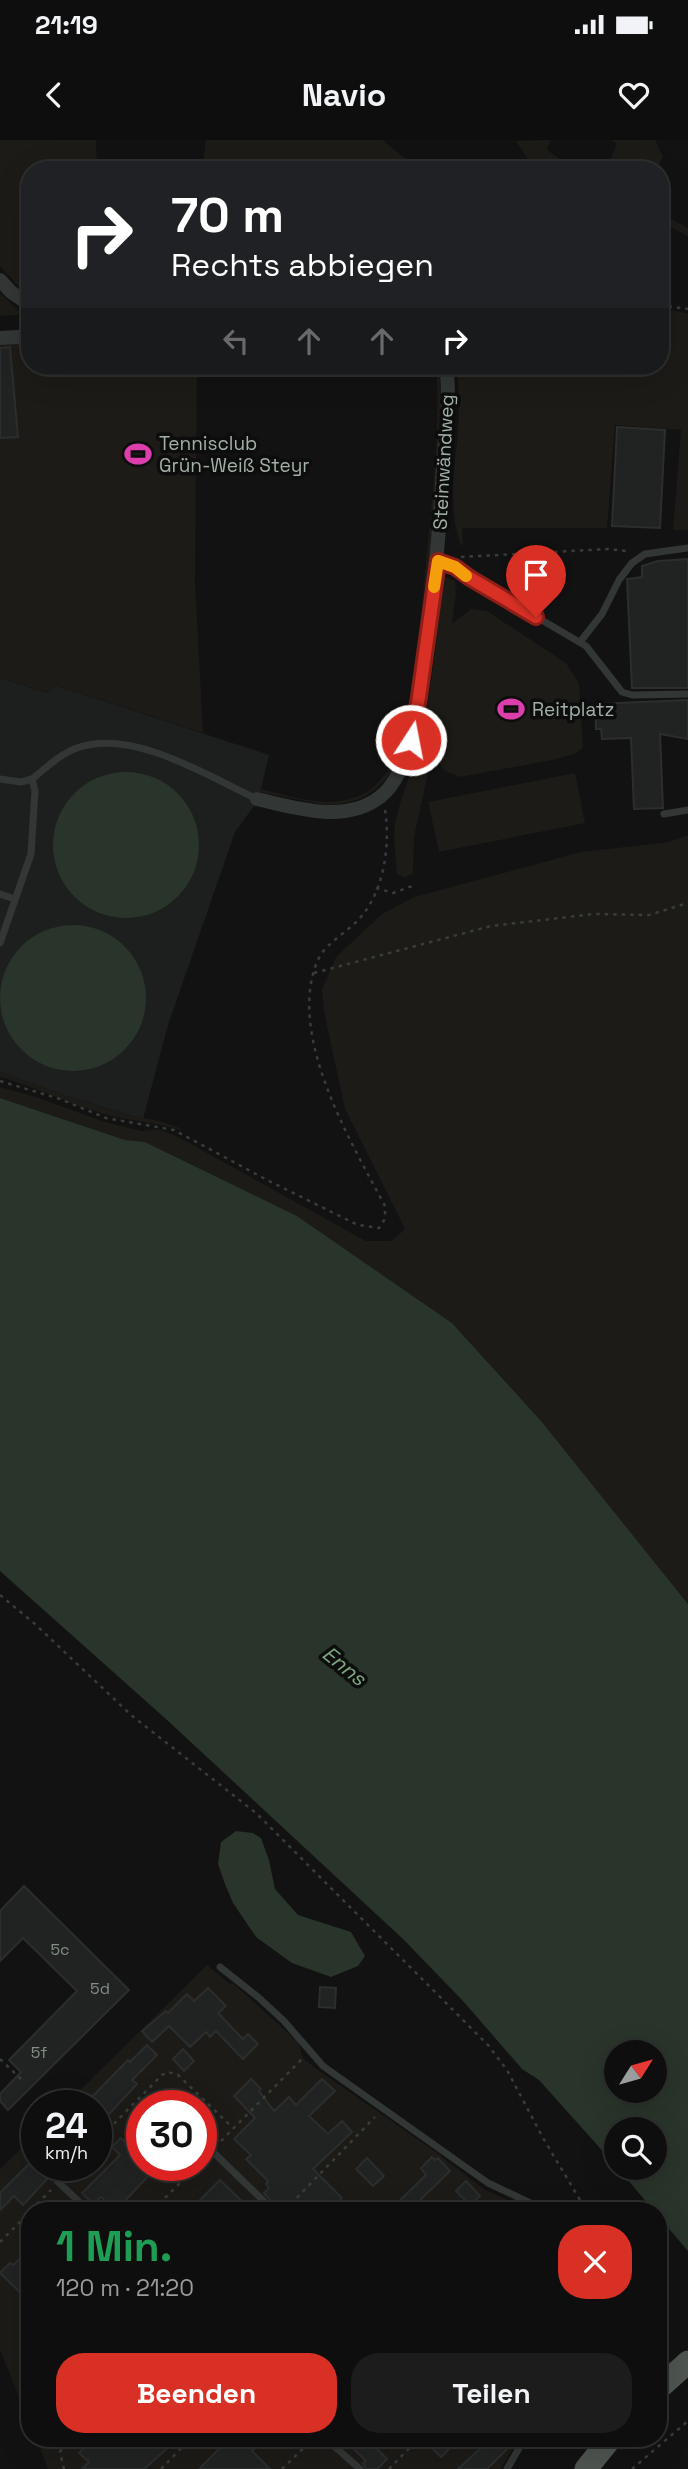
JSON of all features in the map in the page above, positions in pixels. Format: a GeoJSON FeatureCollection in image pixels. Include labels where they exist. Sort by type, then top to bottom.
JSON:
{"type":"FeatureCollection","features":[{"type":"Feature","properties":{"kind":"main road"},"geometry":{"type":"LineString","coordinates":[[667,2381],[688,2362]]}},
{"type":"Feature","properties":{"kind":"main road"},"geometry":{"type":"LineString","coordinates":[[586,2469],[604,2447]]}},
{"type":"Feature","properties":{"kind":"street"},"geometry":{"type":"LineString","coordinates":[[0,280],[21,299]]}},
{"type":"Feature","properties":{"kind":"street"},"geometry":{"type":"LineString","coordinates":[[0,338],[21,338]]}},
{"type":"Feature","properties":{"kind":"street","name":"Steinwändweg"},"geometry":{"type":"LineString","coordinates":[[379,798],[390,788],[398,774],[411,740],[441,561],[446,375]]}},
{"type":"Feature","properties":{"kind":"street"},"geometry":{"type":"LineString","coordinates":[[257,799],[326,812],[346,811],[367,805],[379,798]]}},
{"type":"Feature","properties":{"kind":"lane"},"geometry":{"type":"LineString","coordinates":[[580,642],[602,614],[624,573],[635,561],[645,554],[688,548]]}},
{"type":"Feature","properties":{"kind":"lane"},"geometry":{"type":"LineString","coordinates":[[441,561],[580,642],[597,658],[622,692],[632,695],[688,694]]}},
{"type":"Feature","properties":{"kind":"lane"},"geometry":{"type":"LineString","coordinates":[[0,779],[21,782],[32,779],[62,755],[78,748],[92,745],[139,747],[163,754],[257,799]]}},
{"type":"Feature","properties":{"kind":"lane"},"geometry":{"type":"LineString","coordinates":[[0,943],[31,853],[35,791],[32,779]]}},
{"type":"Feature","properties":{"kind":"lane"},"geometry":{"type":"LineString","coordinates":[[664,814],[688,810]]}},
{"type":"Feature","properties":{"kind":"lane"},"geometry":{"type":"LineString","coordinates":[[0,894],[15,899]]}},
{"type":"Feature","properties":{"kind":"lane"},"geometry":{"type":"LineString","coordinates":[[220,1967],[284,2021],[323,2066],[488,2183],[528,2202]]}},
{"type":"Feature","properties":{"kind":"lane"},"geometry":{"type":"LineString","coordinates":[[217,2156],[265,2202]]}},
{"type":"Feature","properties":{"kind":"lane"},"geometry":{"type":"LineString","coordinates":[[58,2182],[79,2202]]}},
{"type":"Feature","properties":{"kind":"lane"},"geometry":{"type":"LineString","coordinates":[[335,2447],[360,2469]]}},
{"type":"Feature","properties":{"kind":"lane"},"geometry":{"type":"LineString","coordinates":[[507,2469],[520,2447]]}},
{"type":"Feature","properties":{"kind":"path"},"geometry":{"type":"LineString","coordinates":[[669,306],[688,309]]}},
{"type":"Feature","properties":{"kind":"path"},"geometry":{"type":"LineString","coordinates":[[441,561],[473,555],[608,549],[626,552],[635,561]]}},
{"type":"Feature","properties":{"kind":"path"},"geometry":{"type":"LineString","coordinates":[[0,1081],[106,1118],[174,1130],[358,1225],[379,1228],[383,1225],[387,1213],[385,1206],[337,1115],[318,1056],[309,1015],[310,988],[325,949],[356,923],[366,910],[382,874],[387,848],[385,808],[379,798]]}},
{"type":"Feature","properties":{"kind":"path"},"geometry":{"type":"LineString","coordinates":[[376,888],[393,893],[415,885]]}},
{"type":"Feature","properties":{"kind":"path"},"geometry":{"type":"LineString","coordinates":[[314,973],[491,926],[594,914],[649,915],[688,902]]}},
{"type":"Feature","properties":{"kind":"path"},"geometry":{"type":"LineString","coordinates":[[0,1595],[35,1624],[131,1715],[257,1813],[488,2045],[507,2070],[581,2202]]}},
{"type":"Feature","properties":{"kind":"path"},"geometry":{"type":"LineString","coordinates":[[217,2146],[310,2052]]}},
{"type":"Feature","properties":{"kind":"path"},"geometry":{"type":"LineString","coordinates":[[0,2059],[22,2080]]}},
{"type":"Feature","properties":{"kind":"path"},"geometry":{"type":"LineString","coordinates":[[112,2126],[168,2072],[178,2075],[233,2128]]}},
{"type":"Feature","properties":{"kind":"path"},"geometry":{"type":"LineString","coordinates":[[293,2202],[384,2108]]}},
{"type":"Feature","properties":{"kind":"path"},"geometry":{"type":"LineString","coordinates":[[161,2202],[182,2181]]}},
{"type":"Feature","properties":{"kind":"path"},"geometry":{"type":"LineString","coordinates":[[0,2242],[21,2220]]}},
{"type":"Feature","properties":{"kind":"path"},"geometry":{"type":"LineString","coordinates":[[667,2439],[688,2421]]}},
{"type":"Feature","properties":{"kind":"path"},"geometry":{"type":"LineString","coordinates":[[63,2447],[60,2452],[64,2469]]}},
{"type":"Feature","properties":{"kind":"path"},"geometry":{"type":"LineString","coordinates":[[161,2469],[182,2447]]}},
{"type":"Feature","properties":{"kind":"path"},"geometry":{"type":"LineString","coordinates":[[282,2469],[305,2447]]}},
{"type":"Feature","properties":{"kind":"path"},"geometry":{"type":"LineString","coordinates":[[389,2469],[410,2447]]}},
{"type":"Feature","properties":{"kind":"path"},"geometry":{"type":"LineString","coordinates":[[632,2469],[658,2447]]}},
{"type":"Feature","properties":{"kind":"shaded area"},"geometry":{"type":"Polygon","coordinates":[[[0,140],[96,140],[97,161],[21,161],[21,288],[0,266],[0,140]]]}},
{"type":"Feature","properties":{"kind":"shaded area"},"geometry":{"type":"Polygon","coordinates":[[[206,140],[382,140],[409,161],[203,161],[206,140]]]}},
{"type":"Feature","properties":{"kind":"shaded area"},"geometry":{"type":"Polygon","coordinates":[[[550,140],[547,150],[562,161],[529,161],[516,141],[550,140]]]}},
{"type":"Feature","properties":{"kind":"shaded area"},"geometry":{"type":"Polygon","coordinates":[[[612,140],[655,140],[663,157],[661,161],[610,161],[617,144],[612,140]]]}},
{"type":"Feature","properties":{"kind":"shaded area"},"geometry":{"type":"Polygon","coordinates":[[[669,218],[688,228],[688,236],[669,226],[669,218]]]}},
{"type":"Feature","properties":{"kind":"shaded area"},"geometry":{"type":"Polygon","coordinates":[[[0,293],[20,312],[17,315],[0,316],[0,293]]]}},
{"type":"Feature","properties":{"kind":"shaded area"},"geometry":{"type":"Polygon","coordinates":[[[669,310],[688,313],[688,530],[673,530],[681,430],[615,425],[607,528],[462,528],[461,545],[456,529],[453,495],[459,410],[457,375],[669,375],[669,310]]]}},
{"type":"Feature","properties":{"kind":"shaded area"},"geometry":{"type":"Polygon","coordinates":[[[0,343],[21,344],[21,375],[197,375],[195,580],[203,733],[55,685],[49,693],[0,678],[0,343]]]}},
{"type":"Feature","properties":{"kind":"shaded area"},"geometry":{"type":"Polygon","coordinates":[[[436,375],[439,375],[435,495],[418,664],[408,726],[396,763],[381,784],[366,796],[339,804],[320,804],[260,792],[261,789],[300,799],[326,802],[352,798],[365,793],[380,780],[397,752],[409,711],[419,640],[436,443],[436,375]]]}},
{"type":"Feature","properties":{"kind":"shaded area","name":"Reitplatz"},"geometry":{"type":"Polygon","coordinates":[[[443,576],[455,581],[452,624],[471,609],[487,611],[566,663],[579,683],[583,747],[575,754],[552,760],[460,777],[445,771],[432,755],[414,837],[413,873],[405,878],[397,874],[395,826],[424,726],[443,576]]]}},
{"type":"Feature","properties":{"kind":"shaded area"},"geometry":{"type":"Polygon","coordinates":[[[0,678],[48,693],[55,685],[269,755],[254,806],[235,832],[168,1025],[143,1119],[0,1072],[0,678]]]}},
{"type":"Feature","properties":{"kind":"shaded area","name":"Reitplatz"},"geometry":{"type":"Polygon","coordinates":[[[575,773],[585,823],[439,852],[428,802],[575,773]]]}},
{"type":"Feature","properties":{"kind":"shaded area"},"geometry":{"type":"Polygon","coordinates":[[[688,835],[688,1604],[542,1422],[452,1323],[297,1216],[145,1142],[125,1140],[0,1098],[0,1087],[105,1122],[142,1131],[158,1129],[180,1138],[366,1241],[391,1241],[405,1229],[345,1109],[324,1012],[322,989],[336,957],[382,914],[414,897],[581,852],[669,842],[688,835]]]}},
{"type":"Feature","properties":{"kind":"shaded area"},"geometry":{"type":"Polygon","coordinates":[[[0,1072],[92,1104],[163,1122],[185,1131],[91,1110],[0,1077],[0,1072]]]}},
{"type":"Feature","properties":{"kind":"shaded area"},"geometry":{"type":"Polygon","coordinates":[[[207,1965],[230,1984],[233,1983],[299,2043],[303,2058],[318,2070],[436,2152],[485,2190],[512,2202],[21,2202],[21,2402],[0,2350],[0,2169],[21,2149],[21,2181],[112,2181],[112,2090],[80,2090],[207,1965]]]}},
{"type":"Feature","properties":{"kind":"shaded area"},"geometry":{"type":"Polygon","coordinates":[[[39,2447],[514,2447],[501,2469],[48,2469],[39,2447]]]}},
{"type":"Feature","properties":{"kind":"water"},"geometry":{"type":"Polygon","coordinates":[[[126,772],[154,777],[178,793],[194,817],[199,845],[194,873],[178,897],[154,913],[126,918],[98,913],[74,897],[58,873],[53,845],[58,817],[74,793],[98,777],[126,772]]]}},
{"type":"Feature","properties":{"kind":"water"},"geometry":{"type":"Polygon","coordinates":[[[73,925],[101,930],[125,946],[141,970],[146,998],[141,1026],[125,1050],[101,1066],[73,1071],[45,1066],[21,1050],[5,1026],[0,998],[5,970],[21,946],[45,930],[73,925]]]}},
{"type":"Feature","properties":{"kind":"water","name":"Enns"},"geometry":{"type":"Polygon","coordinates":[[[0,1098],[125,1140],[145,1142],[297,1216],[452,1323],[542,1422],[688,1604],[688,2251],[667,2226],[667,2202],[646,2202],[628,2180],[667,2180],[667,2117],[604,2117],[604,2153],[539,2080],[522,2069],[463,2001],[403,1939],[167,1720],[0,1571],[0,1098]]]}},
{"type":"Feature","properties":{"kind":"water"},"geometry":{"type":"Polygon","coordinates":[[[236,1831],[253,1833],[261,1838],[275,1889],[298,1915],[351,1932],[365,1956],[358,1966],[331,1977],[292,1963],[256,1937],[233,1903],[218,1864],[221,1842],[236,1831]]]}},
{"type":"Feature","properties":{"kind":"building"},"geometry":{"type":"Polygon","coordinates":[[[10,347],[18,437],[0,438],[0,348],[10,347]]]}},
{"type":"Feature","properties":{"kind":"building"},"geometry":{"type":"Polygon","coordinates":[[[617,427],[665,430],[660,528],[612,526],[617,427]]]}},
{"type":"Feature","properties":{"kind":"building"},"geometry":{"type":"Polygon","coordinates":[[[688,559],[688,688],[632,688],[627,579],[642,577],[642,566],[658,561],[688,559]]]}},
{"type":"Feature","properties":{"kind":"building"},"geometry":{"type":"Polygon","coordinates":[[[688,700],[688,739],[660,734],[663,808],[634,809],[631,738],[602,739],[601,729],[596,729],[595,704],[688,700]]]}},
{"type":"Feature","properties":{"kind":"building"},"geometry":{"type":"Polygon","coordinates":[[[24,1886],[129,1990],[28,2090],[21,2090],[21,2097],[8,2110],[0,2101],[0,2094],[21,2072],[9,2060],[77,1991],[23,1938],[0,1961],[0,1911],[24,1886]]]}},
{"type":"Feature","properties":{"kind":"building"},"geometry":{"type":"Polygon","coordinates":[[[320,1987],[336,1988],[335,2008],[319,2007],[320,1987]]]}},
{"type":"Feature","properties":{"kind":"building"},"geometry":{"type":"Polygon","coordinates":[[[208,1988],[226,2006],[218,2013],[243,2039],[248,2034],[258,2044],[243,2059],[216,2031],[210,2037],[206,2032],[190,2047],[169,2026],[152,2042],[142,2031],[166,2011],[168,2013],[187,1994],[194,2001],[208,1988]]]}},
{"type":"Feature","properties":{"kind":"building"},"geometry":{"type":"Polygon","coordinates":[[[147,2045],[157,2055],[132,2080],[137,2084],[131,2090],[126,2090],[126,2096],[112,2111],[112,2090],[99,2090],[128,2060],[130,2062],[147,2045]]]}},
{"type":"Feature","properties":{"kind":"building"},"geometry":{"type":"Polygon","coordinates":[[[183,2049],[194,2061],[184,2071],[173,2059],[183,2049]]]}},
{"type":"Feature","properties":{"kind":"building"},"geometry":{"type":"Polygon","coordinates":[[[251,2079],[261,2089],[259,2091],[274,2111],[289,2097],[296,2105],[322,2079],[335,2091],[309,2116],[328,2134],[342,2121],[352,2132],[313,2169],[342,2198],[338,2202],[272,2202],[264,2193],[269,2188],[266,2184],[268,2181],[246,2159],[251,2155],[234,2139],[255,2118],[234,2096],[251,2079]]]}},
{"type":"Feature","properties":{"kind":"building"},"geometry":{"type":"Polygon","coordinates":[[[121,2138],[124,2141],[126,2139],[126,2181],[144,2181],[124,2202],[107,2202],[101,2197],[91,2202],[82,2193],[94,2181],[112,2181],[112,2163],[120,2155],[112,2147],[121,2138]]]}},
{"type":"Feature","properties":{"kind":"building"},"geometry":{"type":"Polygon","coordinates":[[[432,2157],[435,2160],[438,2158],[450,2171],[418,2202],[398,2202],[426,2175],[421,2168],[432,2157]]]}},
{"type":"Feature","properties":{"kind":"building"},"geometry":{"type":"Polygon","coordinates":[[[367,2158],[384,2176],[373,2186],[356,2169],[367,2158]]]}},
{"type":"Feature","properties":{"kind":"building"},"geometry":{"type":"Polygon","coordinates":[[[21,2172],[21,2181],[45,2181],[26,2202],[21,2203],[14,2196],[0,2210],[0,2193],[21,2172]]]}},
{"type":"Feature","properties":{"kind":"building"},"geometry":{"type":"Polygon","coordinates":[[[220,2180],[243,2202],[198,2202],[220,2180]]]}},
{"type":"Feature","properties":{"kind":"building"},"geometry":{"type":"Polygon","coordinates":[[[466,2181],[480,2196],[473,2202],[467,2202],[456,2191],[466,2181]]]}},
{"type":"Feature","properties":{"kind":"building"},"geometry":{"type":"Polygon","coordinates":[[[21,2257],[21,2293],[0,2273],[10,2263],[13,2265],[21,2257]]]}},
{"type":"Feature","properties":{"kind":"building"},"geometry":{"type":"Polygon","coordinates":[[[85,2447],[169,2447],[144,2469],[82,2469],[89,2462],[79,2453],[85,2447]]]}},
{"type":"Feature","properties":{"kind":"building"},"geometry":{"type":"Polygon","coordinates":[[[221,2447],[256,2447],[252,2451],[270,2469],[199,2469],[221,2447]]]}},
{"type":"Feature","properties":{"kind":"building"},"geometry":{"type":"Polygon","coordinates":[[[352,2447],[375,2447],[387,2459],[377,2469],[366,2469],[363,2463],[366,2461],[352,2447]]]}},
{"type":"Feature","properties":{"kind":"building"},"geometry":{"type":"Polygon","coordinates":[[[431,2447],[451,2447],[441,2457],[431,2447]]]}},
{"type":"Feature","properties":{"kind":"building"},"geometry":{"type":"Polygon","coordinates":[[[482,2447],[507,2449],[487,2469],[458,2469],[482,2447]]]}},
{"type":"Feature","properties":{"kind":"slow traffic"},"geometry":{"type":"LineString","coordinates":[[434,587],[438,561],[455,567],[466,576]]}},
{"type":"Feature","properties":{"kind":"place","name":"Tennisclub Grün-Weiß Steyr"},"geometry":{"type":"Point","coordinates":[138,454]}},
{"type":"Feature","properties":{"kind":"place","name":"Reitplatz"},"geometry":{"type":"Point","coordinates":[511,709]}},
{"type":"Feature","properties":{"kind":"route"},"geometry":{"type":"LineString","coordinates":[[411,740],[438,561],[455,567],[536,617]]}}]}
